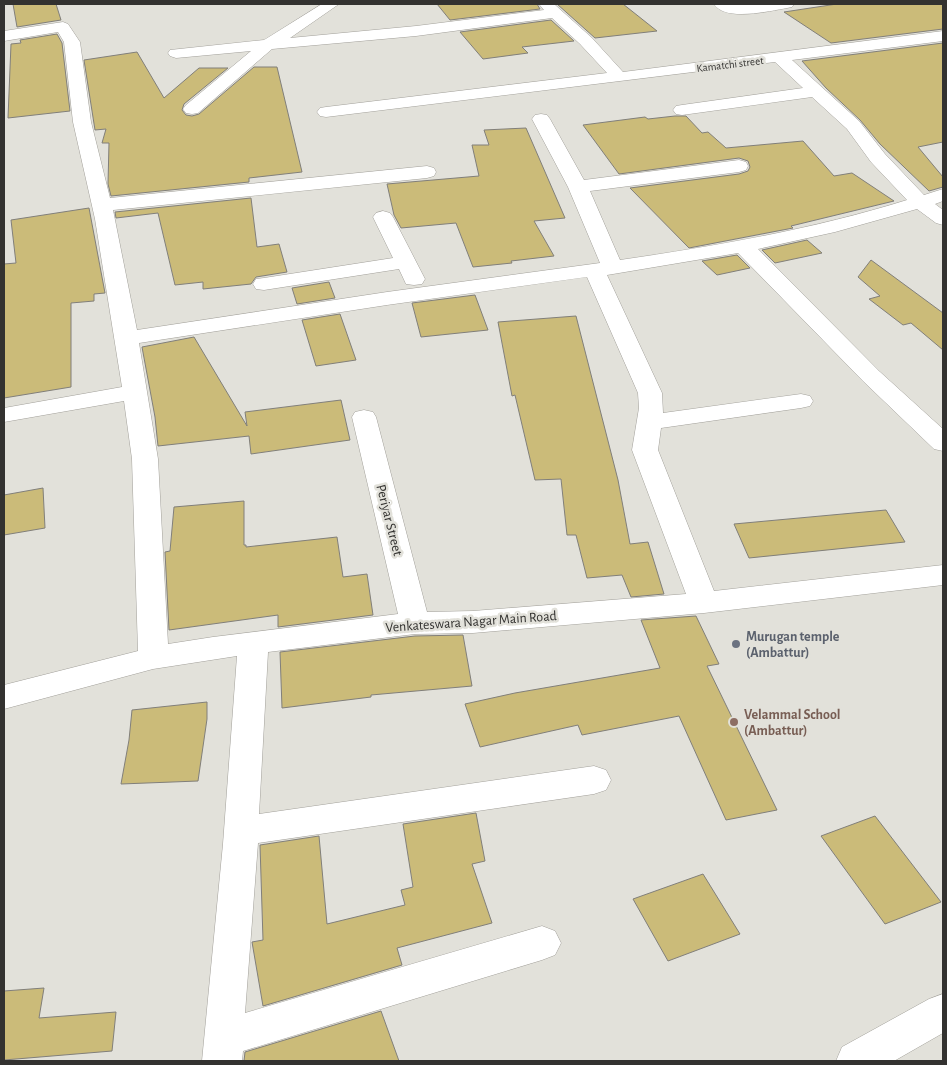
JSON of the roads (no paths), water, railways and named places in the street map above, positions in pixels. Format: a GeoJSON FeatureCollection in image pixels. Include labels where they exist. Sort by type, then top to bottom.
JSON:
{"type":"FeatureCollection","features":[{"type":"Feature","properties":{"kind":"street"},"geometry":{"type":"LineString","coordinates":[[192,109],[266,46],[332,4]]}},
{"type":"Feature","properties":{"kind":"street"},"geometry":{"type":"LineString","coordinates":[[721,4],[736,10],[787,4]]}},
{"type":"Feature","properties":{"kind":"street"},"geometry":{"type":"LineString","coordinates":[[176,53],[416,31],[551,8],[586,41],[619,77]]}},
{"type":"Feature","properties":{"kind":"street"},"geometry":{"type":"LineString","coordinates":[[4,36],[64,26],[72,42],[82,122],[102,205],[127,338],[145,459],[153,658]]}},
{"type":"Feature","properties":{"kind":"street","name":"Kamatchi street"},"geometry":{"type":"LineString","coordinates":[[326,112],[780,58],[943,36]]}},
{"type":"Feature","properties":{"kind":"street"},"geometry":{"type":"LineString","coordinates":[[780,58],[853,125],[878,158],[921,203],[943,219]]}},
{"type":"Feature","properties":{"kind":"street"},"geometry":{"type":"LineString","coordinates":[[682,110],[816,91]]}},
{"type":"Feature","properties":{"kind":"street"},"geometry":{"type":"LineString","coordinates":[[541,119],[578,187],[603,269],[650,393],[653,407],[645,435],[645,450],[704,603]]}},
{"type":"Feature","properties":{"kind":"street"},"geometry":{"type":"LineString","coordinates":[[578,187],[739,166]]}},
{"type":"Feature","properties":{"kind":"street"},"geometry":{"type":"LineString","coordinates":[[102,205],[428,172]]}},
{"type":"Feature","properties":{"kind":"street"},"geometry":{"type":"LineString","coordinates":[[127,338],[421,293],[745,248],[808,234],[921,203],[943,195]]}},
{"type":"Feature","properties":{"kind":"street"},"geometry":{"type":"LineString","coordinates":[[383,217],[421,293]]}},
{"type":"Feature","properties":{"kind":"street"},"geometry":{"type":"LineString","coordinates":[[745,248],[871,376],[943,444]]}},
{"type":"Feature","properties":{"kind":"street"},"geometry":{"type":"LineString","coordinates":[[264,284],[406,262]]}},
{"type":"Feature","properties":{"kind":"street"},"geometry":{"type":"LineString","coordinates":[[4,415],[135,392]]}},
{"type":"Feature","properties":{"kind":"street"},"geometry":{"type":"LineString","coordinates":[[650,422],[801,401]]}},
{"type":"Feature","properties":{"kind":"street","name":"Periyar Street"},"geometry":{"type":"LineString","coordinates":[[364,417],[415,623]]}},
{"type":"Feature","properties":{"kind":"street","name":"Venkateswara Nagar Main Road"},"geometry":{"type":"LineString","coordinates":[[4,697],[153,658],[213,648],[415,623],[473,622],[704,603],[943,575]]}},
{"type":"Feature","properties":{"kind":"street"},"geometry":{"type":"LineString","coordinates":[[253,644],[241,831],[223,1049],[542,942]]}},
{"type":"Feature","properties":{"kind":"street"},"geometry":{"type":"LineString","coordinates":[[241,831],[594,780]]}},
{"type":"Feature","properties":{"kind":"street"},"geometry":{"type":"LineString","coordinates":[[856,1061],[943,1012]]}},
{"type":"Feature","properties":{"kind":"place","name":"Murugan temple (Ambattur)"},"geometry":{"type":"Point","coordinates":[736,644]}},
{"type":"Feature","properties":{"kind":"place","name":"Velammal School (Ambattur)"},"geometry":{"type":"Point","coordinates":[734,722]}}]}
